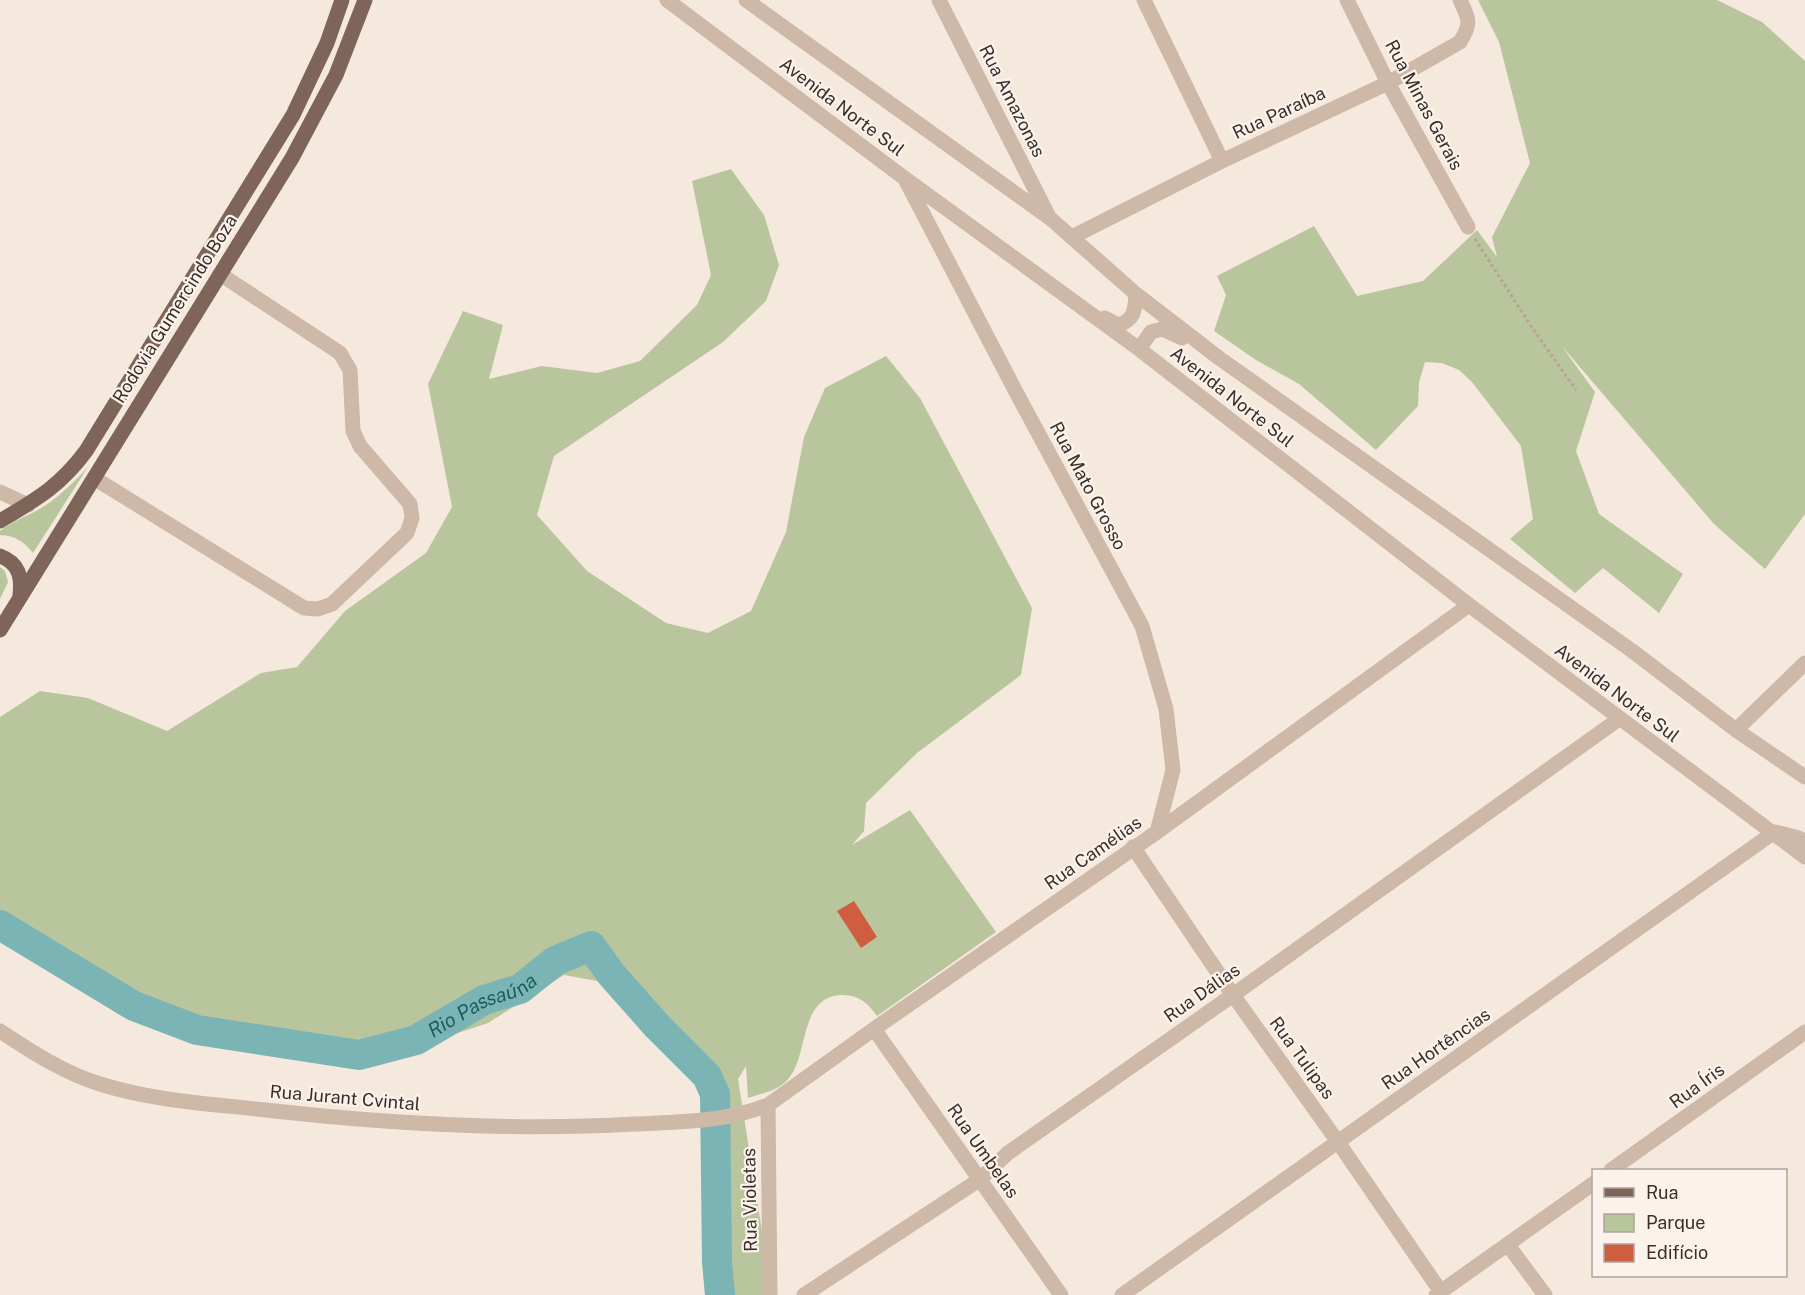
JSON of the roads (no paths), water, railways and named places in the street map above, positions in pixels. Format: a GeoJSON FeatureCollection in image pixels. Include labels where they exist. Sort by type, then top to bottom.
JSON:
{"type":"FeatureCollection","features":[{"type":"Feature","properties":{"kind":"main road","name":"Rodovia Gumercindo Boza"},"geometry":{"type":"LineString","coordinates":[[0,521],[28,505],[60,482],[86,451],[293,115],[327,43],[342,0]]}},
{"type":"Feature","properties":{"kind":"main road","name":"Rodovia Gumercindo Boza"},"geometry":{"type":"LineString","coordinates":[[0,630],[292,158],[336,75],[365,0]]}},
{"type":"Feature","properties":{"kind":"main road"},"geometry":{"type":"LineString","coordinates":[[0,556],[17,567],[21,581],[19,598]]}},
{"type":"Feature","properties":{"kind":"street","name":"Avenida Norte Sul"},"geometry":{"type":"LineString","coordinates":[[667,0],[903,177],[1139,349],[1469,605],[1805,857]]}},
{"type":"Feature","properties":{"kind":"street","name":"Avenida Norte Sul"},"geometry":{"type":"LineString","coordinates":[[746,0],[1050,219],[1136,294],[1219,358],[1631,650],[1736,730],[1805,777]]}},
{"type":"Feature","properties":{"kind":"street","name":"Rua Amazonas"},"geometry":{"type":"LineString","coordinates":[[939,0],[1050,219]]}},
{"type":"Feature","properties":{"kind":"street"},"geometry":{"type":"LineString","coordinates":[[1144,0],[1222,161]]}},
{"type":"Feature","properties":{"kind":"street","name":"Rua Minas Gerais"},"geometry":{"type":"LineString","coordinates":[[1347,0],[1388,83],[1468,227]]}},
{"type":"Feature","properties":{"kind":"street","name":"Rua Paraíba"},"geometry":{"type":"LineString","coordinates":[[1072,237],[1222,161],[1388,83],[1460,42],[1467,30],[1469,18],[1460,0]]}},
{"type":"Feature","properties":{"kind":"street","name":"Rua Mato Grosso"},"geometry":{"type":"LineString","coordinates":[[903,177],[1142,626],[1166,709],[1173,770],[1157,832]]}},
{"type":"Feature","properties":{"kind":"street"},"geometry":{"type":"LineString","coordinates":[[94,478],[303,608],[318,609],[332,604],[407,533],[412,518],[410,504],[360,446],[353,431],[350,370],[340,353],[220,274]]}},
{"type":"Feature","properties":{"kind":"street"},"geometry":{"type":"LineString","coordinates":[[1075,303],[1118,324],[1130,320],[1135,311],[1136,294]]}},
{"type":"Feature","properties":{"kind":"street"},"geometry":{"type":"LineString","coordinates":[[1139,349],[1151,332],[1162,329],[1219,358]]}},
{"type":"Feature","properties":{"kind":"street"},"geometry":{"type":"LineString","coordinates":[[0,492],[28,505]]}},
{"type":"Feature","properties":{"kind":"street","name":"Rua Camélias"},"geometry":{"type":"LineString","coordinates":[[731,1116],[749,1113],[768,1105],[1157,832],[1469,605]]}},
{"type":"Feature","properties":{"kind":"street"},"geometry":{"type":"LineString","coordinates":[[1736,730],[1805,663]]}},
{"type":"Feature","properties":{"kind":"street","name":"Rua Dálias"},"geometry":{"type":"LineString","coordinates":[[804,1295],[979,1180],[1008,1153],[1619,719]]}},
{"type":"Feature","properties":{"kind":"street","name":"Avenida Norte Sul"},"geometry":{"type":"LineString","coordinates":[[1771,832],[1805,841]]}},
{"type":"Feature","properties":{"kind":"street","name":"Rua Hortências"},"geometry":{"type":"LineString","coordinates":[[1122,1295],[1771,832]]}},
{"type":"Feature","properties":{"kind":"street","name":"Rua Tulipas"},"geometry":{"type":"LineString","coordinates":[[1133,847],[1233,995],[1338,1142],[1438,1293]]}},
{"type":"Feature","properties":{"kind":"street","name":"Rua Umbelas"},"geometry":{"type":"LineString","coordinates":[[874,1029],[1061,1295]]}},
{"type":"Feature","properties":{"kind":"street","name":"Rua Jurant Cvintal"},"geometry":{"type":"LineString","coordinates":[[0,1031],[47,1061],[90,1080],[124,1091],[194,1102],[352,1120],[475,1127],[604,1126],[731,1116]]}},
{"type":"Feature","properties":{"kind":"street","name":"Rua Íris"},"geometry":{"type":"LineString","coordinates":[[1612,1169],[1805,1032]]}},
{"type":"Feature","properties":{"kind":"street","name":"Rua Violetas"},"geometry":{"type":"LineString","coordinates":[[768,1105],[770,1295]]}},
{"type":"Feature","properties":{"kind":"street"},"geometry":{"type":"LineString","coordinates":[[1438,1293],[1592,1184]]}},
{"type":"Feature","properties":{"kind":"street"},"geometry":{"type":"LineString","coordinates":[[1508,1245],[1545,1295]]}},
{"type":"Feature","properties":{"kind":"waterway","name":"Rio Passaúna"},"geometry":{"type":"LineString","coordinates":[[0,925],[134,1006],[197,1030],[359,1055],[416,1040],[484,1000],[520,989],[555,961],[591,946],[611,974],[657,1026],[707,1076],[715,1094],[717,1262],[720,1295]]}}]}
